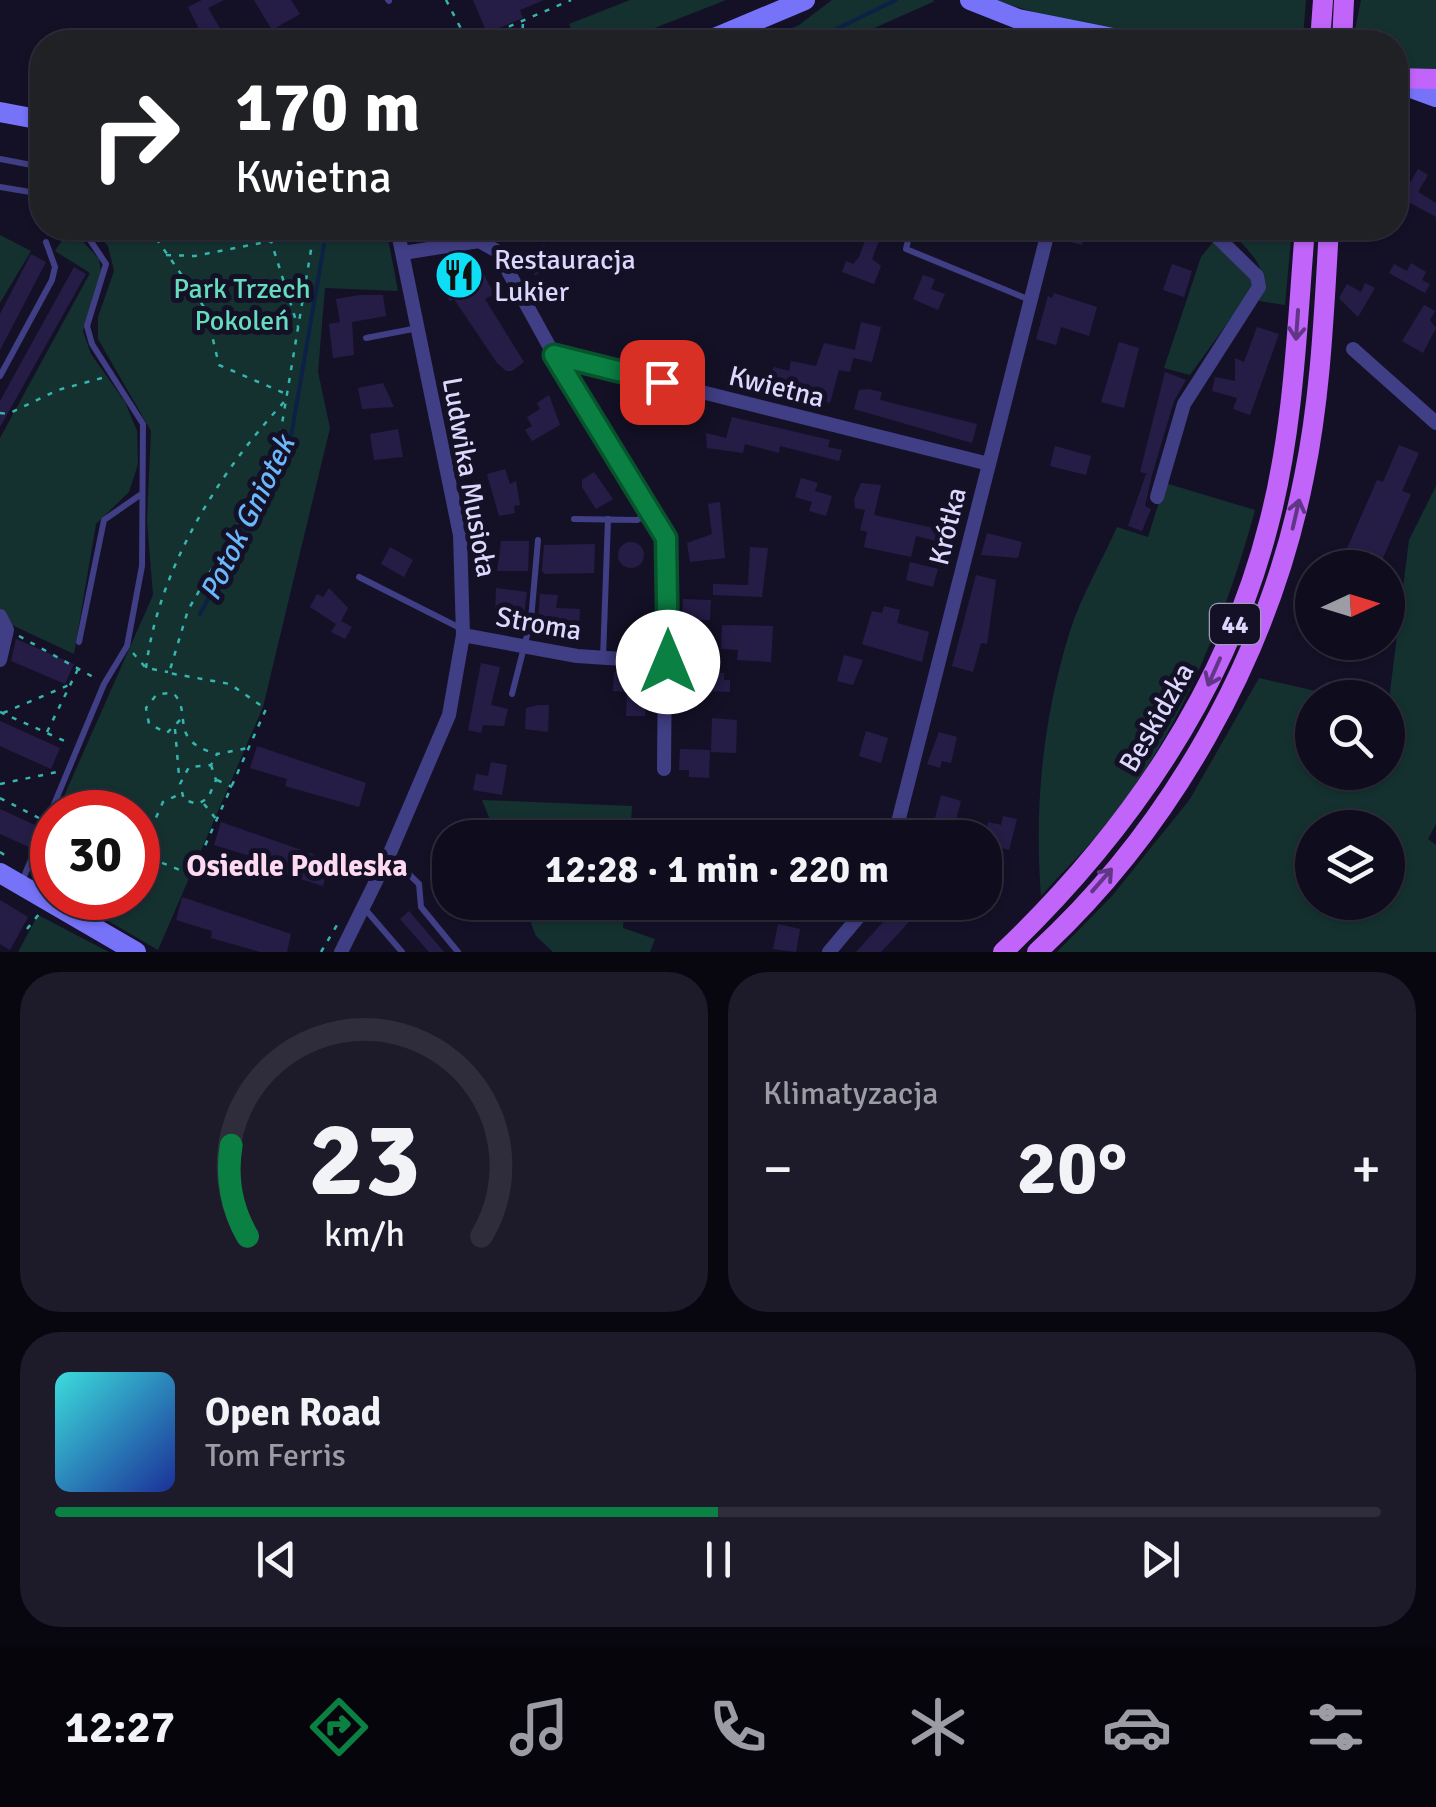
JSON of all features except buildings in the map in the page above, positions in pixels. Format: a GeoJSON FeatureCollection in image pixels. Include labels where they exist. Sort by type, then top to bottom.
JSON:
{"type":"FeatureCollection","features":[{"type":"Feature","properties":{"kind":"main road"},"geometry":{"type":"LineString","coordinates":[[1321,30],[1323,0]]}},
{"type":"Feature","properties":{"kind":"main road"},"geometry":{"type":"LineString","coordinates":[[1343,30],[1348,0]]}},
{"type":"Feature","properties":{"kind":"main road"},"geometry":{"type":"LineString","coordinates":[[1408,80],[1436,79]]}},
{"type":"Feature","properties":{"kind":"main road","name":"Beskidzka"},"geometry":{"type":"LineString","coordinates":[[1004,952],[1099,851],[1152,783],[1206,689],[1241,611],[1269,524],[1285,444],[1304,240]]}},
{"type":"Feature","properties":{"kind":"main road","name":"Beskidzka"},"geometry":{"type":"LineString","coordinates":[[1037,952],[1147,828],[1227,700],[1257,633],[1278,576],[1304,477],[1316,406],[1329,240]]}},
{"type":"Feature","properties":{"kind":"street"},"geometry":{"type":"LineString","coordinates":[[734,30],[805,0]]}},
{"type":"Feature","properties":{"kind":"street"},"geometry":{"type":"LineString","coordinates":[[970,0],[1061,30]]}},
{"type":"Feature","properties":{"kind":"street"},"geometry":{"type":"LineString","coordinates":[[1408,85],[1436,97]]}},
{"type":"Feature","properties":{"kind":"street"},"geometry":{"type":"LineString","coordinates":[[0,112],[30,118]]}},
{"type":"Feature","properties":{"kind":"street","name":"Ludwika Musioła"},"geometry":{"type":"LineString","coordinates":[[341,952],[389,856],[449,716],[463,632],[460,535],[401,240]]}},
{"type":"Feature","properties":{"kind":"street","name":"Krótka"},"geometry":{"type":"LineString","coordinates":[[899,820],[1046,240]]}},
{"type":"Feature","properties":{"kind":"street"},"geometry":{"type":"LineString","coordinates":[[1157,497],[1184,404],[1259,287],[1257,276],[1220,240]]}},
{"type":"Feature","properties":{"kind":"street"},"geometry":{"type":"LineString","coordinates":[[404,253],[479,241],[490,244],[668,546],[664,769]]}},
{"type":"Feature","properties":{"kind":"street"},"geometry":{"type":"LineString","coordinates":[[1352,349],[1436,423]]}},
{"type":"Feature","properties":{"kind":"street","name":"Kwietna"},"geometry":{"type":"LineString","coordinates":[[554,355],[988,464]]}},
{"type":"Feature","properties":{"kind":"street"},"geometry":{"type":"LineString","coordinates":[[0,660],[4,623]]}},
{"type":"Feature","properties":{"kind":"street","name":"Stroma"},"geometry":{"type":"LineString","coordinates":[[463,632],[525,647],[668,662]]}},
{"type":"Feature","properties":{"kind":"street"},"geometry":{"type":"LineString","coordinates":[[0,873],[136,952]]}},
{"type":"Feature","properties":{"kind":"street"},"geometry":{"type":"LineString","coordinates":[[829,952],[856,920]]}},
{"type":"Feature","properties":{"kind":"lane"},"geometry":{"type":"LineString","coordinates":[[0,159],[30,165]]}},
{"type":"Feature","properties":{"kind":"lane"},"geometry":{"type":"LineString","coordinates":[[0,187],[30,192]]}},
{"type":"Feature","properties":{"kind":"lane"},"geometry":{"type":"LineString","coordinates":[[60,790],[104,684],[128,646],[142,566],[141,494],[146,444],[143,424],[92,344],[88,326],[106,264],[90,240]]}},
{"type":"Feature","properties":{"kind":"lane"},"geometry":{"type":"LineString","coordinates":[[490,244],[491,240]]}},
{"type":"Feature","properties":{"kind":"lane"},"geometry":{"type":"LineString","coordinates":[[909,240],[906,249],[1030,300]]}},
{"type":"Feature","properties":{"kind":"lane"},"geometry":{"type":"LineString","coordinates":[[0,376],[52,280],[55,267],[46,242]]}},
{"type":"Feature","properties":{"kind":"lane"},"geometry":{"type":"LineString","coordinates":[[366,338],[418,328]]}},
{"type":"Feature","properties":{"kind":"lane"},"geometry":{"type":"LineString","coordinates":[[80,642],[104,520],[141,494]]}},
{"type":"Feature","properties":{"kind":"lane"},"geometry":{"type":"LineString","coordinates":[[574,520],[637,520],[651,514]]}},
{"type":"Feature","properties":{"kind":"lane"},"geometry":{"type":"LineString","coordinates":[[603,658],[608,520]]}},
{"type":"Feature","properties":{"kind":"lane"},"geometry":{"type":"LineString","coordinates":[[512,694],[536,584],[538,540]]}},
{"type":"Feature","properties":{"kind":"lane"},"geometry":{"type":"LineString","coordinates":[[359,577],[463,632]]}},
{"type":"Feature","properties":{"kind":"lane"},"geometry":{"type":"LineString","coordinates":[[389,856],[419,884],[421,907],[458,952]]}},
{"type":"Feature","properties":{"kind":"lane"},"geometry":{"type":"LineString","coordinates":[[21,885],[30,863]]}},
{"type":"Feature","properties":{"kind":"lane"},"geometry":{"type":"LineString","coordinates":[[365,908],[402,952]]}},
{"type":"Feature","properties":{"kind":"path"},"geometry":{"type":"LineString","coordinates":[[446,0],[463,30]]}},
{"type":"Feature","properties":{"kind":"path"},"geometry":{"type":"LineString","coordinates":[[501,30],[572,0]]}},
{"type":"Feature","properties":{"kind":"path"},"geometry":{"type":"LineString","coordinates":[[523,30],[524,21]]}},
{"type":"Feature","properties":{"kind":"path"},"geometry":{"type":"LineString","coordinates":[[157,240],[206,310],[220,364],[287,394]]}},
{"type":"Feature","properties":{"kind":"path"},"geometry":{"type":"LineString","coordinates":[[265,240],[270,242]]}},
{"type":"Feature","properties":{"kind":"path"},"geometry":{"type":"LineString","coordinates":[[166,255],[211,254],[279,240]]}},
{"type":"Feature","properties":{"kind":"path"},"geometry":{"type":"LineString","coordinates":[[170,672],[188,610],[265,478],[279,442],[313,240]]}},
{"type":"Feature","properties":{"kind":"path"},"geometry":{"type":"LineString","coordinates":[[270,242],[298,328]]}},
{"type":"Feature","properties":{"kind":"path"},"geometry":{"type":"LineString","coordinates":[[0,413],[8,414],[58,390],[113,376]]}},
{"type":"Feature","properties":{"kind":"path"},"geometry":{"type":"LineString","coordinates":[[146,668],[152,622],[214,488],[286,400]]}},
{"type":"Feature","properties":{"kind":"path"},"geometry":{"type":"LineString","coordinates":[[4,623],[104,684]]}},
{"type":"Feature","properties":{"kind":"path"},"geometry":{"type":"LineString","coordinates":[[128,646],[146,668],[230,684],[266,710],[192,875],[160,862]]}},
{"type":"Feature","properties":{"kind":"path"},"geometry":{"type":"LineString","coordinates":[[47,733],[79,666]]}},
{"type":"Feature","properties":{"kind":"path"},"geometry":{"type":"LineString","coordinates":[[1,713],[70,685]]}},
{"type":"Feature","properties":{"kind":"path"},"geometry":{"type":"LineString","coordinates":[[180,720],[167,733],[154,730],[146,716],[150,700],[157,694],[173,693],[180,700],[180,720],[194,744],[217,754],[249,748]]}},
{"type":"Feature","properties":{"kind":"path"},"geometry":{"type":"LineString","coordinates":[[1,713],[78,747]]}},
{"type":"Feature","properties":{"kind":"path"},"geometry":{"type":"LineString","coordinates":[[175,728],[179,794]]}},
{"type":"Feature","properties":{"kind":"path"},"geometry":{"type":"LineString","coordinates":[[217,754],[211,765],[216,780],[232,787]]}},
{"type":"Feature","properties":{"kind":"path"},"geometry":{"type":"LineString","coordinates":[[180,782],[194,764],[211,765]]}},
{"type":"Feature","properties":{"kind":"path"},"geometry":{"type":"LineString","coordinates":[[0,784],[68,769]]}},
{"type":"Feature","properties":{"kind":"path"},"geometry":{"type":"LineString","coordinates":[[203,802],[216,780]]}},
{"type":"Feature","properties":{"kind":"path"},"geometry":{"type":"LineString","coordinates":[[179,794],[188,802],[203,802]]}},
{"type":"Feature","properties":{"kind":"path"},"geometry":{"type":"LineString","coordinates":[[160,810],[164,802],[179,794]]}},
{"type":"Feature","properties":{"kind":"path"},"geometry":{"type":"LineString","coordinates":[[0,798],[30,813]]}},
{"type":"Feature","properties":{"kind":"path"},"geometry":{"type":"LineString","coordinates":[[203,802],[217,820]]}},
{"type":"Feature","properties":{"kind":"path"},"geometry":{"type":"LineString","coordinates":[[26,929],[34,920]]}},
{"type":"Feature","properties":{"kind":"path"},"geometry":{"type":"LineString","coordinates":[[321,952],[337,925]]}},
{"type":"Feature","properties":{"kind":"green space"},"geometry":{"type":"Polygon","coordinates":[[[630,0],[726,0],[650,30],[571,30],[569,24],[630,0]]]}},
{"type":"Feature","properties":{"kind":"green space"},"geometry":{"type":"Polygon","coordinates":[[[832,0],[935,1],[870,30],[787,30],[832,0]]]}},
{"type":"Feature","properties":{"kind":"green space"},"geometry":{"type":"Polygon","coordinates":[[[993,0],[1306,0],[1304,30],[1112,30],[1075,24],[993,0]]]}},
{"type":"Feature","properties":{"kind":"green space"},"geometry":{"type":"Polygon","coordinates":[[[1361,0],[1436,0],[1436,71],[1408,70],[1408,30],[1355,30],[1361,0]]]}},
{"type":"Feature","properties":{"kind":"green space"},"geometry":{"type":"Polygon","coordinates":[[[0,235],[31,251],[0,303],[0,235]]]}},
{"type":"Feature","properties":{"kind":"green space"},"geometry":{"type":"Polygon","coordinates":[[[62,240],[81,240],[99,259],[101,271],[83,331],[91,354],[125,402],[137,431],[138,464],[129,492],[96,524],[74,654],[12,625],[0,611],[0,438],[90,273],[55,251],[62,240]]]}},
{"type":"Feature","properties":{"kind":"green space","name":"Park Trzech Pokoleń"},"geometry":{"type":"Polygon","coordinates":[[[103,240],[388,240],[398,291],[325,288],[318,372],[330,428],[263,707],[158,950],[107,920],[160,920],[160,790],[67,790],[153,595],[147,521],[151,431],[98,339],[98,317],[114,271],[103,240]]]}},
{"type":"Feature","properties":{"kind":"green space"},"geometry":{"type":"Polygon","coordinates":[[[1238,240],[1291,240],[1285,305],[1259,301],[1263,279],[1250,253],[1238,240]]]}},
{"type":"Feature","properties":{"kind":"green space"},"geometry":{"type":"Polygon","coordinates":[[[1213,242],[1251,277],[1252,289],[1190,375],[1164,368],[1201,257],[1213,242]]]}},
{"type":"Feature","properties":{"kind":"green space"},"geometry":{"type":"Polygon","coordinates":[[[1165,483],[1255,510],[1243,551],[1197,674],[1157,751],[1108,822],[1041,896],[1039,828],[1043,762],[1053,696],[1070,631],[1117,527],[1148,537],[1165,483]]]}},
{"type":"Feature","properties":{"kind":"green space"},"geometry":{"type":"Polygon","coordinates":[[[1436,486],[1436,824],[1428,839],[1436,845],[1436,952],[1057,952],[1112,896],[1190,799],[1259,678],[1295,686],[1295,790],[1405,790],[1405,680],[1392,680],[1394,660],[1405,660],[1409,540],[1436,486]]]}},
{"type":"Feature","properties":{"kind":"green space"},"geometry":{"type":"Polygon","coordinates":[[[482,800],[632,806],[631,820],[490,820],[482,800]]]}},
{"type":"Feature","properties":{"kind":"green space"},"geometry":{"type":"Polygon","coordinates":[[[35,920],[48,920],[108,952],[18,952],[35,920]]]}},
{"type":"Feature","properties":{"kind":"green space"},"geometry":{"type":"Polygon","coordinates":[[[530,920],[624,920],[623,928],[655,939],[650,952],[553,952],[536,936],[530,920]]]}},
{"type":"Feature","properties":{"kind":"waterway"},"geometry":{"type":"LineString","coordinates":[[835,30],[896,0]]}},
{"type":"Feature","properties":{"kind":"waterway","name":"Potok Gniotek"},"geometry":{"type":"LineString","coordinates":[[200,614],[289,448],[324,245]]}},
{"type":"Feature","properties":{"kind":"place","name":"Restauracja Lukier"},"geometry":{"type":"Point","coordinates":[459,275]}},
{"type":"Feature","properties":{"kind":"district","name":"Osiedle Podleska"},"geometry":{"type":"Point","coordinates":[297,866]}},
{"type":"Feature","properties":{"kind":"route"},"geometry":{"type":"LineString","coordinates":[[662,382],[554,355],[666,538],[668,662]]}}]}
